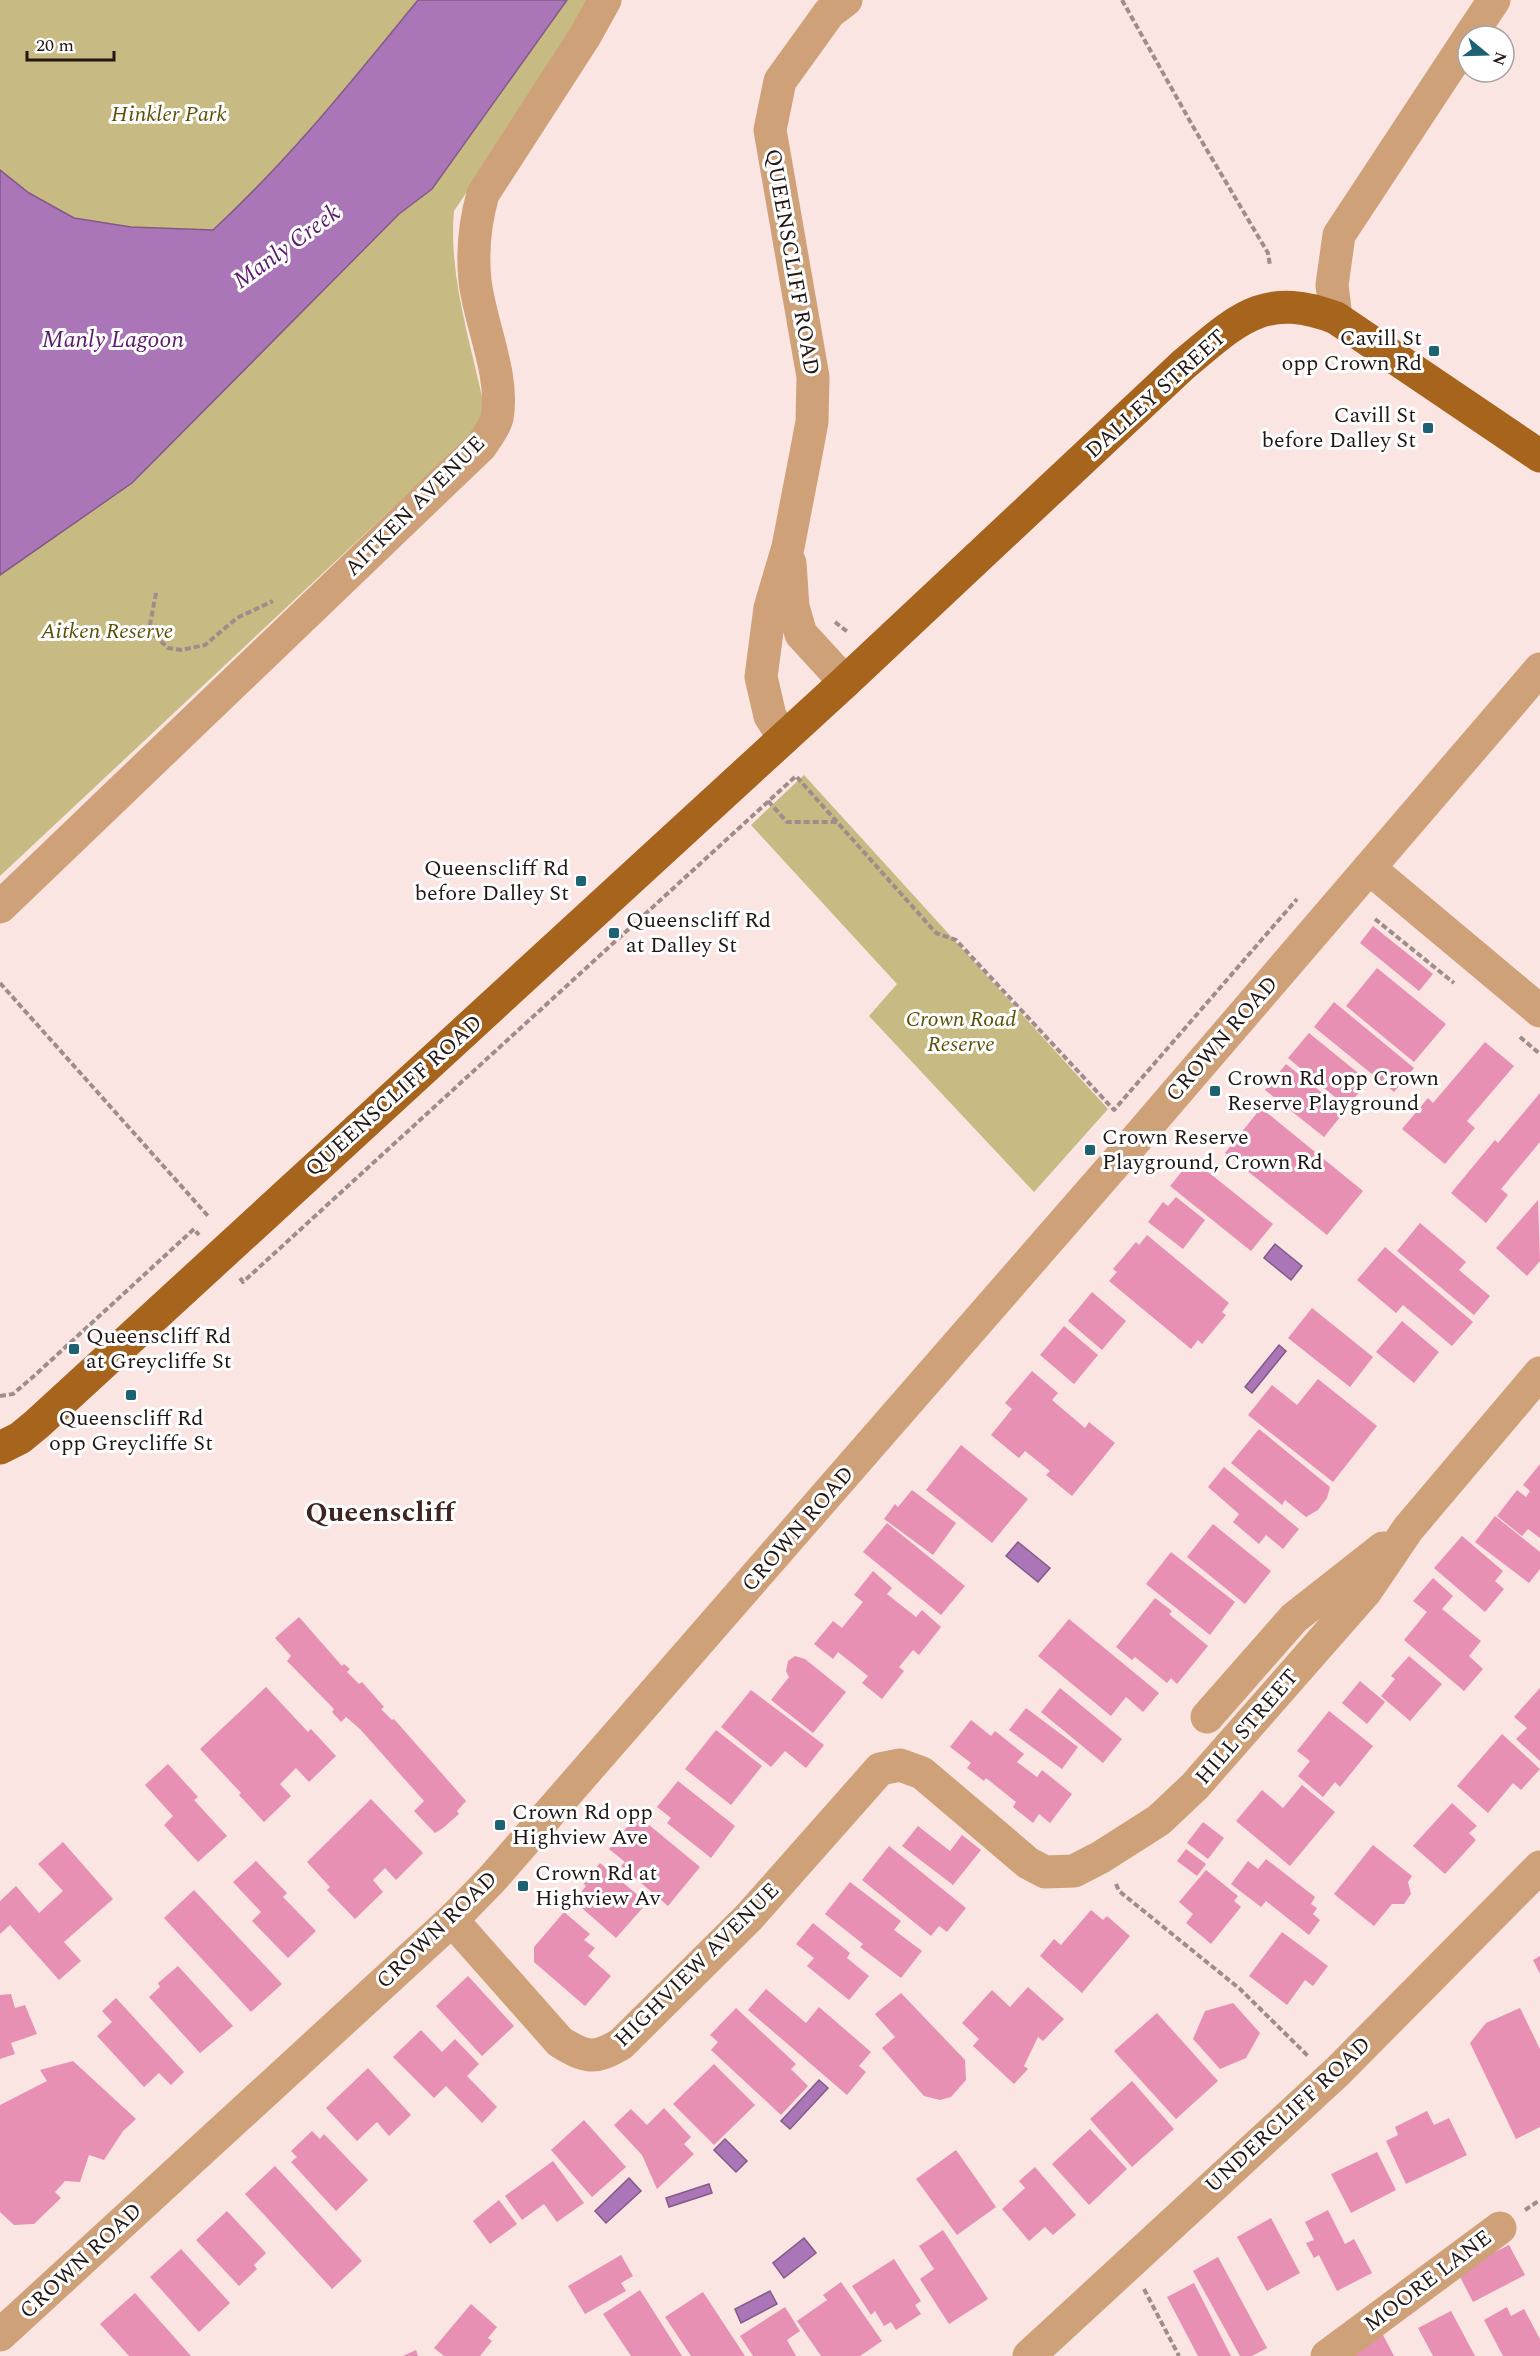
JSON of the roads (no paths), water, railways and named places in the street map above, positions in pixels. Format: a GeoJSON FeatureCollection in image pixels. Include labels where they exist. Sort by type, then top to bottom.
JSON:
{"type":"FeatureCollection","features":[{"type":"Feature","properties":{"kind":"main road","name":"DALLEY STREET"},"geometry":{"type":"LineString","coordinates":[[844,682],[1183,365],[1220,334],[1249,315],[1274,307],[1300,307],[1336,318],[1540,456]]}},
{"type":"Feature","properties":{"kind":"main road","name":"QUEENSCLIFF ROAD"},"geometry":{"type":"LineString","coordinates":[[0,1448],[20,1438],[37,1424],[844,682]]}},
{"type":"Feature","properties":{"kind":"street","name":"AITKEN AVENUE"},"geometry":{"type":"LineString","coordinates":[[0,907],[481,446],[497,420],[499,394],[475,282],[475,226],[483,194],[585,36],[605,0]]}},
{"type":"Feature","properties":{"kind":"street","name":"QUEENSCLIFF ROAD"},"geometry":{"type":"LineString","coordinates":[[784,738],[770,716],[761,676],[770,608],[788,547],[812,422],[813,377],[770,130],[780,81],[830,13],[846,0]]}},
{"type":"Feature","properties":{"kind":"street"},"geometry":{"type":"LineString","coordinates":[[1478,24],[1494,0]]}},
{"type":"Feature","properties":{"kind":"street"},"geometry":{"type":"LineString","coordinates":[[1336,318],[1332,285],[1339,235],[1456,58]]}},
{"type":"Feature","properties":{"kind":"street","name":"QUEENSCLIFF ROAD"},"geometry":{"type":"LineString","coordinates":[[788,547],[794,607],[801,634],[844,682]]}},
{"type":"Feature","properties":{"kind":"street","name":"CROWN ROAD"},"geometry":{"type":"LineString","coordinates":[[0,2335],[452,1920],[544,1822],[1540,669]]}},
{"type":"Feature","properties":{"kind":"street"},"geometry":{"type":"LineString","coordinates":[[1370,868],[1540,1011]]}},
{"type":"Feature","properties":{"kind":"street","name":"HILL STREET"},"geometry":{"type":"LineString","coordinates":[[880,1769],[900,1765],[922,1773],[1028,1863],[1045,1872],[1074,1871],[1101,1857],[1159,1820],[1196,1786],[1366,1591],[1408,1529],[1540,1373]]}},
{"type":"Feature","properties":{"kind":"street"},"geometry":{"type":"LineString","coordinates":[[1207,1718],[1294,1618],[1408,1529]]}},
{"type":"Feature","properties":{"kind":"street","name":"HIGHVIEW AVENUE"},"geometry":{"type":"LineString","coordinates":[[452,1920],[560,2042],[581,2055],[602,2055],[621,2044],[750,1917],[880,1769]]}},
{"type":"Feature","properties":{"kind":"street","name":"UNDERCLIFF ROAD"},"geometry":{"type":"LineString","coordinates":[[1029,2356],[1331,2078],[1540,1867]]}},
{"type":"Feature","properties":{"kind":"street","name":"MOORE LANE"},"geometry":{"type":"LineString","coordinates":[[1327,2356],[1510,2221]]}},
{"type":"Feature","properties":{"kind":"water","name":"Manly Lagoon"},"geometry":{"type":"Polygon","coordinates":[[[418,0],[567,0],[432,189],[399,214],[132,483],[0,575],[0,170],[29,193],[74,218],[131,227],[213,230],[294,147],[418,0]]]}},
{"type":"Feature","properties":{"kind":"water"},"geometry":{"type":"Polygon","coordinates":[[[1275,1244],[1302,1266],[1291,1280],[1264,1258],[1275,1244]]]}},
{"type":"Feature","properties":{"kind":"water"},"geometry":{"type":"Polygon","coordinates":[[[1279,1345],[1286,1351],[1252,1393],[1245,1387],[1279,1345]]]}},
{"type":"Feature","properties":{"kind":"water"},"geometry":{"type":"Polygon","coordinates":[[[1018,1542],[1050,1568],[1038,1582],[1006,1556],[1018,1542]]]}},
{"type":"Feature","properties":{"kind":"water"},"geometry":{"type":"Polygon","coordinates":[[[819,2080],[828,2088],[790,2129],[781,2121],[819,2080]]]}},
{"type":"Feature","properties":{"kind":"water"},"geometry":{"type":"Polygon","coordinates":[[[725,2139],[747,2161],[736,2172],[714,2150],[725,2139]]]}},
{"type":"Feature","properties":{"kind":"water"},"geometry":{"type":"Polygon","coordinates":[[[629,2178],[641,2191],[606,2223],[595,2211],[629,2178]]]}},
{"type":"Feature","properties":{"kind":"water"},"geometry":{"type":"Polygon","coordinates":[[[709,2184],[712,2193],[669,2207],[666,2198],[709,2184]]]}},
{"type":"Feature","properties":{"kind":"water"},"geometry":{"type":"Polygon","coordinates":[[[804,2238],[816,2253],[784,2278],[773,2263],[804,2238]]]}},
{"type":"Feature","properties":{"kind":"water"},"geometry":{"type":"Polygon","coordinates":[[[770,2291],[777,2304],[741,2323],[735,2309],[770,2291]]]}},
{"type":"Feature","properties":{"kind":"place","name":"Cavill St opp Crown Rd"},"geometry":{"type":"Point","coordinates":[1434,351]}},
{"type":"Feature","properties":{"kind":"place","name":"Cavill St before Dalley St"},"geometry":{"type":"Point","coordinates":[1428,428]}},
{"type":"Feature","properties":{"kind":"place","name":"Queenscliff Rd before Dalley St"},"geometry":{"type":"Point","coordinates":[581,881]}},
{"type":"Feature","properties":{"kind":"place","name":"Queenscliff Rd at Dalley St"},"geometry":{"type":"Point","coordinates":[614,933]}},
{"type":"Feature","properties":{"kind":"place","name":"Crown Rd opp Crown Reserve Playground"},"geometry":{"type":"Point","coordinates":[1215,1091]}},
{"type":"Feature","properties":{"kind":"place","name":"Crown Reserve Playground, Crown Rd"},"geometry":{"type":"Point","coordinates":[1090,1150]}},
{"type":"Feature","properties":{"kind":"place","name":"Queenscliff Rd at Greycliffe St"},"geometry":{"type":"Point","coordinates":[74,1349]}},
{"type":"Feature","properties":{"kind":"place","name":"Queenscliff Rd opp Greycliffe St"},"geometry":{"type":"Point","coordinates":[131,1395]}},
{"type":"Feature","properties":{"kind":"place","name":"Crown Rd opp Highview Ave"},"geometry":{"type":"Point","coordinates":[500,1825]}},
{"type":"Feature","properties":{"kind":"place","name":"Crown Rd at Highview Av"},"geometry":{"type":"Point","coordinates":[523,1886]}},
{"type":"Feature","properties":{"kind":"district","name":"Queenscliff"},"geometry":{"type":"Point","coordinates":[380,1512]}},
{"type":"Feature","properties":{"kind":"park label","name":"Hinkler Park"},"geometry":{"type":"Point","coordinates":[169,114]}},
{"type":"Feature","properties":{"kind":"park label","name":"Aitken Reserve"},"geometry":{"type":"Point","coordinates":[107,631]}},
{"type":"Feature","properties":{"kind":"park label","name":"Crown Road Reserve"},"geometry":{"type":"Point","coordinates":[961,1032]}},
{"type":"Feature","properties":{"kind":"water label","name":"Manly Creek"},"geometry":{"type":"Point","coordinates":[287,247]}}]}
